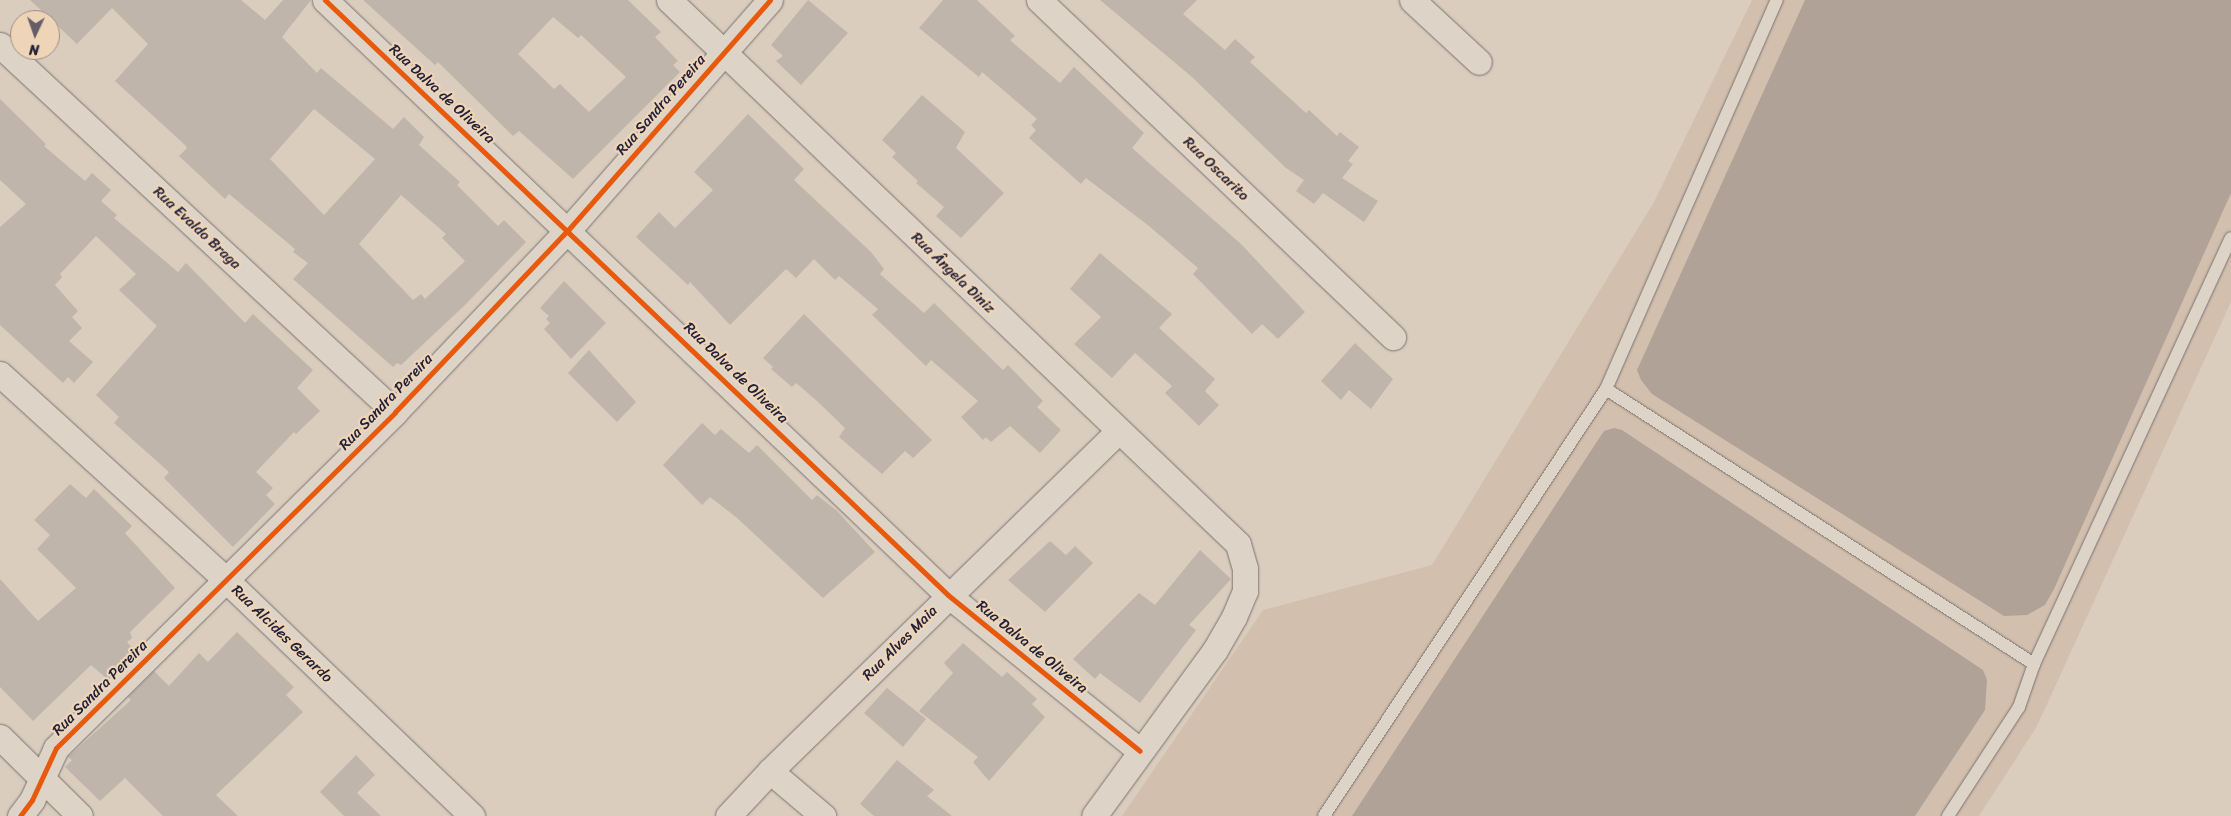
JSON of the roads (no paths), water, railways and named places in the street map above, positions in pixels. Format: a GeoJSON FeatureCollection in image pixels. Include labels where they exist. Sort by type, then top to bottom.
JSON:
{"type":"FeatureCollection","features":[{"type":"Feature","properties":{"kind":"street","name":"Rua Dalva de Oliveira"},"geometry":{"type":"LineString","coordinates":[[325,0],[568,230],[948,595],[1140,751]]}},
{"type":"Feature","properties":{"kind":"street","name":"Rua Ângela Diniz"},"geometry":{"type":"LineString","coordinates":[[669,0],[1238,544],[1245,569],[1244,591],[1234,617],[1215,650],[1140,751]]}},
{"type":"Feature","properties":{"kind":"street","name":"Rua Sandra Pereira"},"geometry":{"type":"LineString","coordinates":[[20,816],[42,778],[56,748],[395,412],[568,230],[770,0]]}},
{"type":"Feature","properties":{"kind":"street","name":"Rua Oscarito"},"geometry":{"type":"LineString","coordinates":[[1039,0],[1393,337]]}},
{"type":"Feature","properties":{"kind":"street"},"geometry":{"type":"LineString","coordinates":[[1412,0],[1479,62]]}},
{"type":"Feature","properties":{"kind":"street","name":"Rua Evaldo Braga"},"geometry":{"type":"LineString","coordinates":[[0,44],[395,412]]}},
{"type":"Feature","properties":{"kind":"street","name":"Rua Alcides Gerardo"},"geometry":{"type":"LineString","coordinates":[[0,374],[226,580],[472,816]]}},
{"type":"Feature","properties":{"kind":"street","name":"Rua Alves Maia"},"geometry":{"type":"LineString","coordinates":[[728,816],[770,770],[1118,431]]}},
{"type":"Feature","properties":{"kind":"street"},"geometry":{"type":"LineString","coordinates":[[0,736],[80,816]]}},
{"type":"Feature","properties":{"kind":"street"},"geometry":{"type":"LineString","coordinates":[[1094,816],[1140,751]]}},
{"type":"Feature","properties":{"kind":"street"},"geometry":{"type":"LineString","coordinates":[[770,770],[823,816]]}},
{"type":"Feature","properties":{"kind":"lane"},"geometry":{"type":"LineString","coordinates":[[1324,816],[1606,389],[1777,0]]}},
{"type":"Feature","properties":{"kind":"lane"},"geometry":{"type":"LineString","coordinates":[[1948,816],[2019,707],[2034,664],[2231,238]]}},
{"type":"Feature","properties":{"kind":"lane"},"geometry":{"type":"LineString","coordinates":[[1606,389],[2034,664]]}}]}
